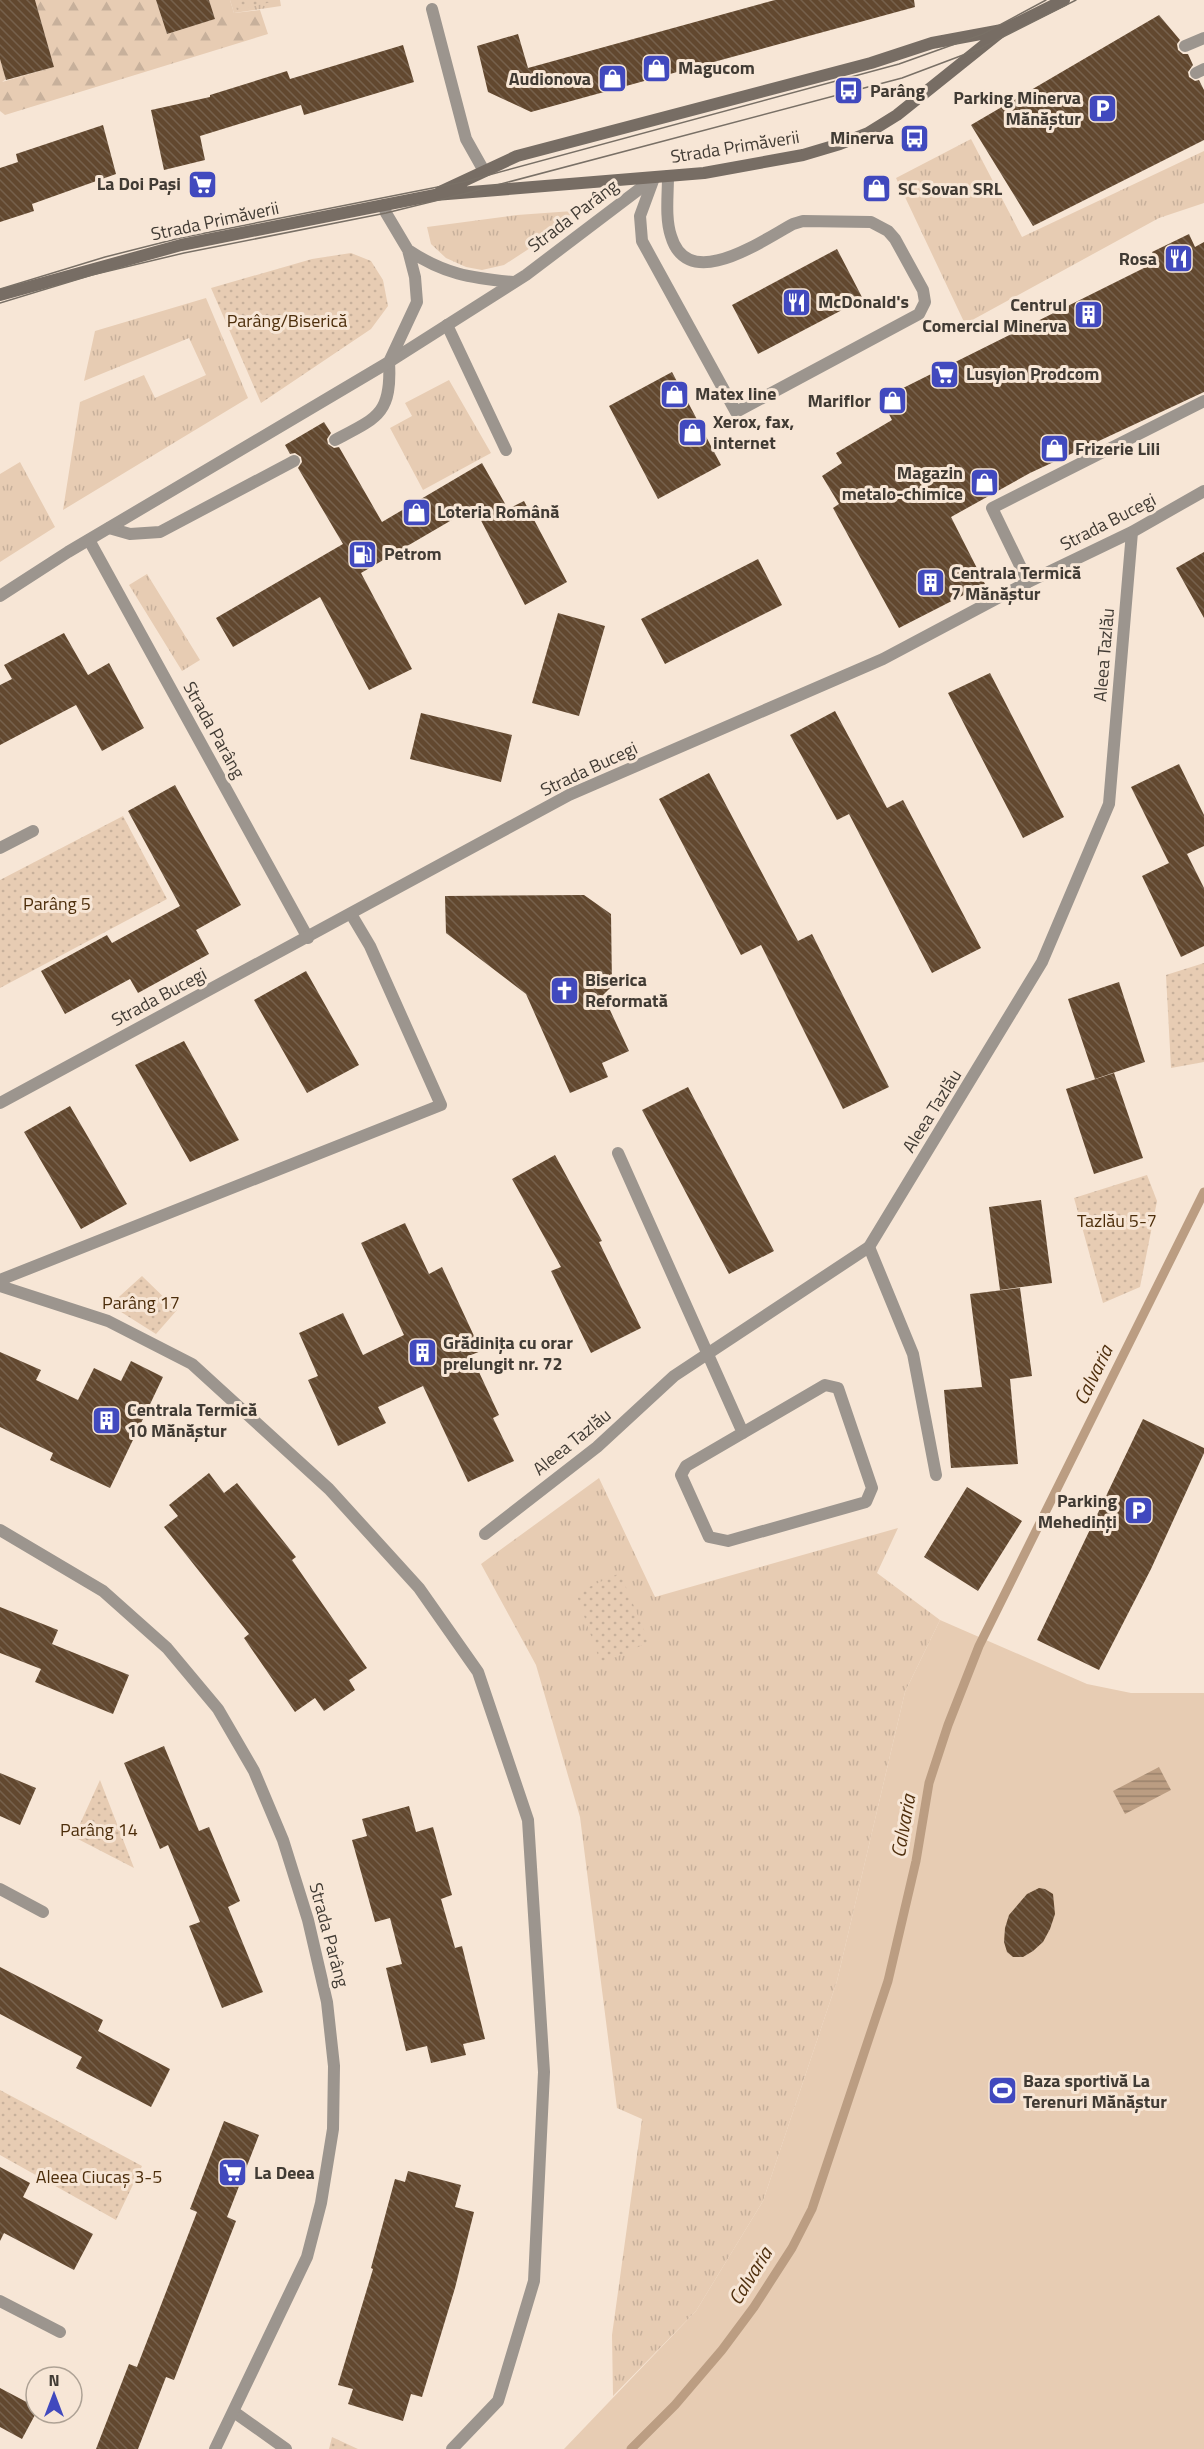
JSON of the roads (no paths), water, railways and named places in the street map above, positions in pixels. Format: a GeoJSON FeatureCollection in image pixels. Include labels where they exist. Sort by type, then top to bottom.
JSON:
{"type":"FeatureCollection","features":[{"type":"Feature","properties":{"kind":"main road","name":"Strada Primăverii"},"geometry":{"type":"LineString","coordinates":[[2,297],[83,271],[181,245],[435,195],[704,173],[803,154],[840,144],[868,133],[897,115],[1003,30],[1064,0]]}},
{"type":"Feature","properties":{"kind":"main road","name":"Strada Primăverii"},"geometry":{"type":"LineString","coordinates":[[435,195],[517,156],[871,63],[932,43],[1003,30]]}},
{"type":"Feature","properties":{"kind":"street"},"geometry":{"type":"LineString","coordinates":[[432,9],[466,139],[484,171]]}},
{"type":"Feature","properties":{"kind":"street"},"geometry":{"type":"LineString","coordinates":[[1185,46],[1204,38]]}},
{"type":"Feature","properties":{"kind":"street"},"geometry":{"type":"LineString","coordinates":[[654,178],[640,216],[642,241],[736,412],[919,314],[923,309],[925,302],[923,290],[895,239],[888,231],[871,222],[803,221],[793,224],[729,259],[717,262],[692,260],[675,246],[671,237],[668,176]]}},
{"type":"Feature","properties":{"kind":"street","name":"Strada Parâng"},"geometry":{"type":"LineString","coordinates":[[0,596],[447,325],[513,282],[654,178]]}},
{"type":"Feature","properties":{"kind":"street"},"geometry":{"type":"LineString","coordinates":[[335,440],[374,420],[385,402],[391,388],[389,362],[417,302],[415,278],[408,250],[386,213],[384,205]]}},
{"type":"Feature","properties":{"kind":"street"},"geometry":{"type":"LineString","coordinates":[[408,250],[430,265],[470,278],[513,282]]}},
{"type":"Feature","properties":{"kind":"street"},"geometry":{"type":"LineString","coordinates":[[447,325],[506,450]]}},
{"type":"Feature","properties":{"kind":"street"},"geometry":{"type":"LineString","coordinates":[[1028,582],[992,508],[1204,401]]}},
{"type":"Feature","properties":{"kind":"street"},"geometry":{"type":"LineString","coordinates":[[110,528],[130,534],[160,532],[294,460]]}},
{"type":"Feature","properties":{"kind":"street","name":"Strada Bucegi"},"geometry":{"type":"LineString","coordinates":[[0,1103],[569,795],[883,659],[1028,582],[1132,532],[1204,491]]}},
{"type":"Feature","properties":{"kind":"street","name":"Aleea Tazlău"},"geometry":{"type":"LineString","coordinates":[[485,1534],[597,1448],[674,1376],[869,1246],[1042,962],[1109,804],[1132,532]]}},
{"type":"Feature","properties":{"kind":"street","name":"Strada Parâng"},"geometry":{"type":"LineString","coordinates":[[89,540],[308,938]]}},
{"type":"Feature","properties":{"kind":"street"},"geometry":{"type":"LineString","coordinates":[[0,848],[33,831]]}},
{"type":"Feature","properties":{"kind":"street"},"geometry":{"type":"LineString","coordinates":[[0,1280],[441,1105],[370,946],[351,914]]}},
{"type":"Feature","properties":{"kind":"street"},"geometry":{"type":"LineString","coordinates":[[618,1153],[743,1432]]}},
{"type":"Feature","properties":{"kind":"street"},"geometry":{"type":"LineString","coordinates":[[869,1246],[913,1354],[936,1475]]}},
{"type":"Feature","properties":{"kind":"street"},"geometry":{"type":"LineString","coordinates":[[0,1286],[108,1321],[192,1364],[329,1489],[418,1588],[478,1672],[528,1820],[544,2072],[534,2281],[498,2401],[452,2449]]}},
{"type":"Feature","properties":{"kind":"street"},"geometry":{"type":"LineString","coordinates":[[825,1385],[838,1388],[872,1488],[866,1502],[728,1541],[709,1537],[681,1475],[686,1466],[743,1432],[825,1385]]}},
{"type":"Feature","properties":{"kind":"street","name":"Strada Parâng"},"geometry":{"type":"LineString","coordinates":[[0,1530],[103,1591],[167,1648],[218,1709],[254,1771],[279,1830],[308,1920],[327,2002],[334,2066],[333,2129],[321,2203],[307,2257],[215,2449]]}},
{"type":"Feature","properties":{"kind":"street"},"geometry":{"type":"LineString","coordinates":[[0,1889],[43,1912]]}},
{"type":"Feature","properties":{"kind":"street"},"geometry":{"type":"LineString","coordinates":[[0,2301],[60,2332]]}},
{"type":"Feature","properties":{"kind":"street"},"geometry":{"type":"LineString","coordinates":[[234,2412],[286,2449]]}},
{"type":"Feature","properties":{"kind":"waterway","name":"Calvaria"},"geometry":{"type":"LineString","coordinates":[[631,2449],[675,2405],[722,2350],[754,2307],[792,2248],[812,2209],[888,1981],[916,1861],[929,1783],[948,1725],[979,1646],[1204,1192]]}},
{"type":"Feature","properties":{"kind":"tram line"},"geometry":{"type":"LineString","coordinates":[[0,289],[105,257],[180,238],[463,182],[899,64],[983,34],[1046,0]]}},
{"type":"Feature","properties":{"kind":"tram line"},"geometry":{"type":"LineString","coordinates":[[0,303],[92,275],[184,253],[386,213],[463,194],[902,78],[979,49],[1076,0]]}},
{"type":"Feature","properties":{"kind":"place","name":"Magucom"},"geometry":{"type":"Point","coordinates":[657,68]}},
{"type":"Feature","properties":{"kind":"place","name":"Audionova"},"geometry":{"type":"Point","coordinates":[612,79]}},
{"type":"Feature","properties":{"kind":"place","name":"Parâng"},"geometry":{"type":"Point","coordinates":[849,91]}},
{"type":"Feature","properties":{"kind":"place","name":"Parking Minerva Mănăștur"},"geometry":{"type":"Point","coordinates":[1102,108]}},
{"type":"Feature","properties":{"kind":"place","name":"Minerva"},"geometry":{"type":"Point","coordinates":[915,138]}},
{"type":"Feature","properties":{"kind":"place","name":"La Doi Pași"},"geometry":{"type":"Point","coordinates":[202,184]}},
{"type":"Feature","properties":{"kind":"place","name":"SC Sovan SRL"},"geometry":{"type":"Point","coordinates":[877,189]}},
{"type":"Feature","properties":{"kind":"place","name":"Rosa"},"geometry":{"type":"Point","coordinates":[1178,259]}},
{"type":"Feature","properties":{"kind":"place","name":"McDonald's"},"geometry":{"type":"Point","coordinates":[797,302]}},
{"type":"Feature","properties":{"kind":"place","name":"Centrul Comercial Minerva"},"geometry":{"type":"Point","coordinates":[1088,315]}},
{"type":"Feature","properties":{"kind":"place","name":"Lusyion Prodcom"},"geometry":{"type":"Point","coordinates":[945,374]}},
{"type":"Feature","properties":{"kind":"place","name":"Matex line"},"geometry":{"type":"Point","coordinates":[674,394]}},
{"type":"Feature","properties":{"kind":"place","name":"Mariflor"},"geometry":{"type":"Point","coordinates":[892,401]}},
{"type":"Feature","properties":{"kind":"place","name":"Xerox, fax, internet"},"geometry":{"type":"Point","coordinates":[692,432]}},
{"type":"Feature","properties":{"kind":"place","name":"Frizerie Lili"},"geometry":{"type":"Point","coordinates":[1054,449]}},
{"type":"Feature","properties":{"kind":"place","name":"Magazin metalo-chimice"},"geometry":{"type":"Point","coordinates":[984,483]}},
{"type":"Feature","properties":{"kind":"place","name":"Loteria Română"},"geometry":{"type":"Point","coordinates":[416,512]}},
{"type":"Feature","properties":{"kind":"place","name":"Petrom"},"geometry":{"type":"Point","coordinates":[363,554]}},
{"type":"Feature","properties":{"kind":"place","name":"Centrala Termică 7 Mănăștur"},"geometry":{"type":"Point","coordinates":[930,583]}},
{"type":"Feature","properties":{"kind":"place","name":"Biserica Reformată"},"geometry":{"type":"Point","coordinates":[564,990]}},
{"type":"Feature","properties":{"kind":"place","name":"Grădinița cu orar prelungit nr. 72"},"geometry":{"type":"Point","coordinates":[422,1353]}},
{"type":"Feature","properties":{"kind":"place","name":"Centrala Termică 10 Mănăștur"},"geometry":{"type":"Point","coordinates":[106,1420]}},
{"type":"Feature","properties":{"kind":"place","name":"Parking Mehedinți"},"geometry":{"type":"Point","coordinates":[1138,1511]}},
{"type":"Feature","properties":{"kind":"place","name":"Baza sportivă La Terenuri Mănăștur"},"geometry":{"type":"Point","coordinates":[1002,2091]}},
{"type":"Feature","properties":{"kind":"place","name":"La Deea"},"geometry":{"type":"Point","coordinates":[233,2173]}},
{"type":"Feature","properties":{"kind":"park label","name":"Parâng/Biserică"},"geometry":{"type":"Point","coordinates":[287,321]}},
{"type":"Feature","properties":{"kind":"park label","name":"Parâng 5"},"geometry":{"type":"Point","coordinates":[57,904]}},
{"type":"Feature","properties":{"kind":"park label","name":"Tazlău 5-7"},"geometry":{"type":"Point","coordinates":[1117,1221]}},
{"type":"Feature","properties":{"kind":"park label","name":"Parâng 17"},"geometry":{"type":"Point","coordinates":[141,1303]}},
{"type":"Feature","properties":{"kind":"park label","name":"Parâng 14"},"geometry":{"type":"Point","coordinates":[99,1830]}},
{"type":"Feature","properties":{"kind":"park label","name":"Aleea Ciucaș 3-5"},"geometry":{"type":"Point","coordinates":[99,2177]}}]}
